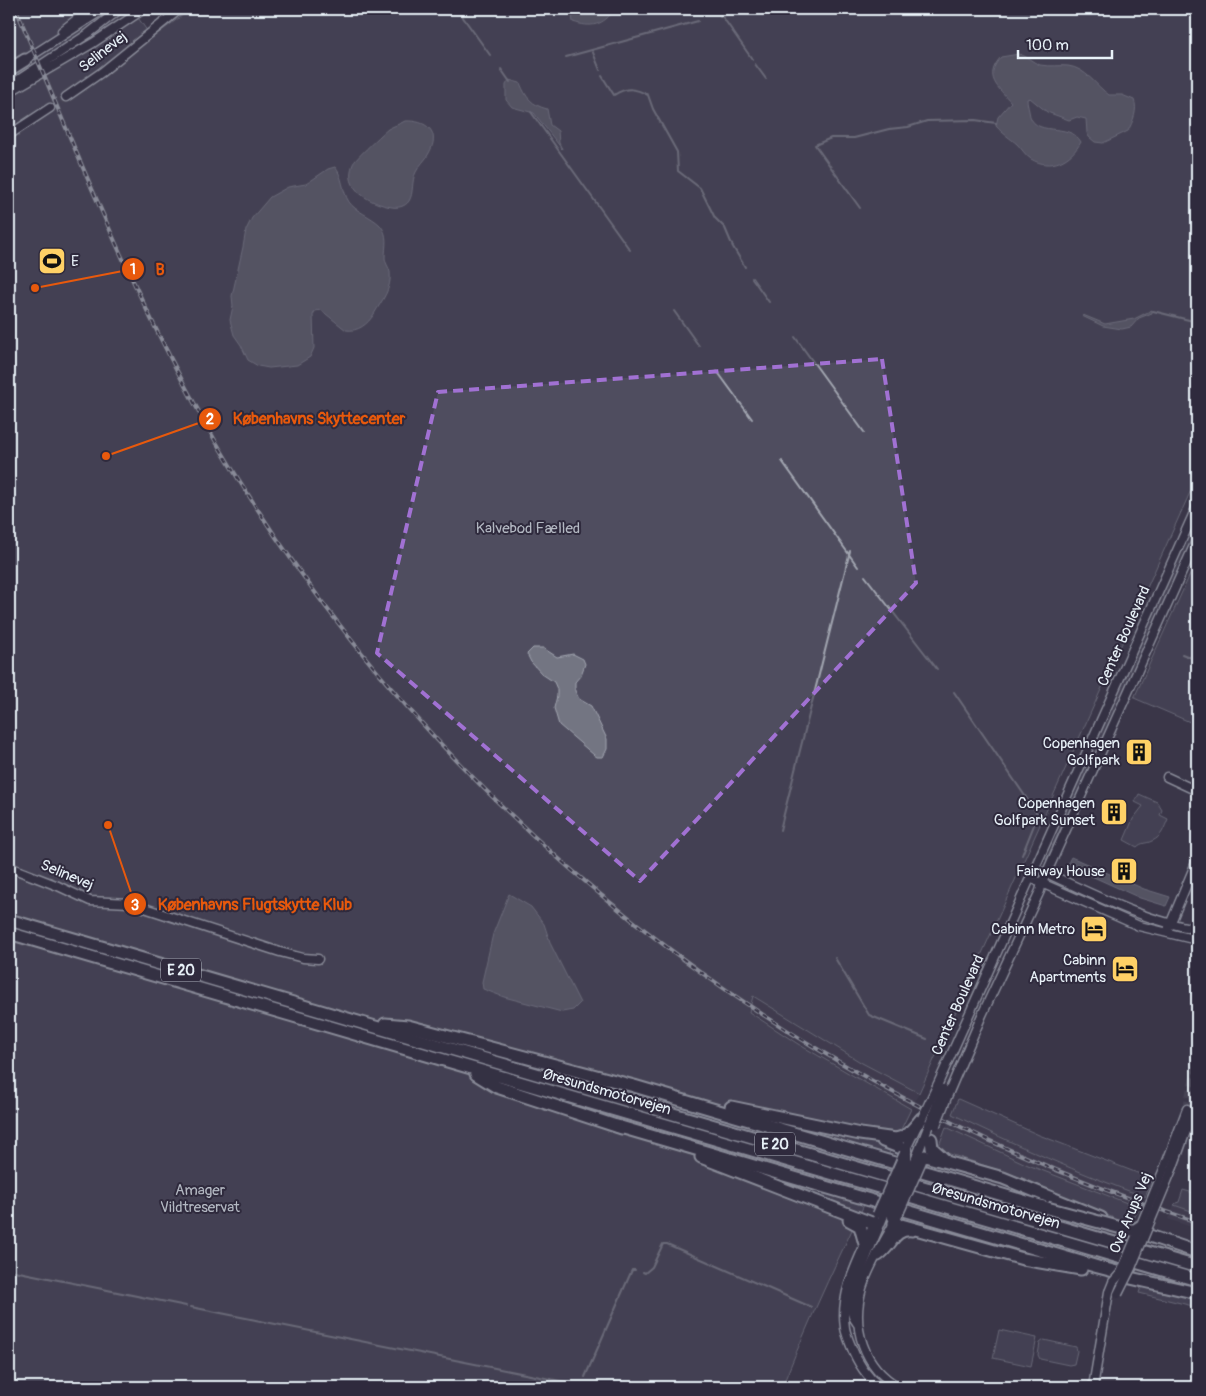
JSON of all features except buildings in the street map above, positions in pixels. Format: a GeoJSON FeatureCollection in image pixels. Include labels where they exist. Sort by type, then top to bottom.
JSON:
{"type":"FeatureCollection","features":[{"type":"Feature","properties":{"kind":"highway"},"geometry":{"type":"LineString","coordinates":[[9,70],[25,60]]}},
{"type":"Feature","properties":{"kind":"highway","name":"Øresundsmotorvejen"},"geometry":{"type":"LineString","coordinates":[[9,920],[1197,1267]]}},
{"type":"Feature","properties":{"kind":"highway","name":"Øresundsmotorvejen"},"geometry":{"type":"LineString","coordinates":[[9,934],[1197,1280]]}},
{"type":"Feature","properties":{"kind":"highway"},"geometry":{"type":"LineString","coordinates":[[353,1020],[408,1026],[634,1086],[1047,1208],[1129,1230],[1136,1230],[1140,1226]]}},
{"type":"Feature","properties":{"kind":"highway"},"geometry":{"type":"LineString","coordinates":[[462,1065],[497,1086],[617,1126],[734,1169],[770,1185],[796,1200],[856,1223],[860,1226],[865,1244]]}},
{"type":"Feature","properties":{"kind":"highway"},"geometry":{"type":"LineString","coordinates":[[634,1086],[860,1134],[896,1139],[902,1138],[929,1121]]}},
{"type":"Feature","properties":{"kind":"highway"},"geometry":{"type":"LineString","coordinates":[[617,1126],[1030,1247],[1126,1270]]}},
{"type":"Feature","properties":{"kind":"highway"},"geometry":{"type":"LineString","coordinates":[[860,1134],[906,1152]]}},
{"type":"Feature","properties":{"kind":"highway"},"geometry":{"type":"LineString","coordinates":[[931,1139],[932,1148],[935,1153],[947,1161]]}},
{"type":"Feature","properties":{"kind":"highway"},"geometry":{"type":"LineString","coordinates":[[920,1157],[947,1161],[1003,1178],[1158,1240],[1197,1252]]}},
{"type":"Feature","properties":{"kind":"highway"},"geometry":{"type":"LineString","coordinates":[[770,1185],[928,1233],[1023,1259],[1133,1277],[1197,1293]]}},
{"type":"Feature","properties":{"kind":"highway"},"geometry":{"type":"LineString","coordinates":[[878,1255],[886,1250],[897,1233],[902,1230],[928,1233]]}},
{"type":"Feature","properties":{"kind":"street"},"geometry":{"type":"LineString","coordinates":[[25,60],[90,9]]}},
{"type":"Feature","properties":{"kind":"street"},"geometry":{"type":"LineString","coordinates":[[25,60],[104,9]]}},
{"type":"Feature","properties":{"kind":"street"},"geometry":{"type":"LineString","coordinates":[[9,86],[88,34],[120,9]]}},
{"type":"Feature","properties":{"kind":"street"},"geometry":{"type":"LineString","coordinates":[[9,92],[88,47],[144,9]]}},
{"type":"Feature","properties":{"kind":"street","name":"Selinevej"},"geometry":{"type":"LineString","coordinates":[[66,97],[102,72],[180,9]]}},
{"type":"Feature","properties":{"kind":"street"},"geometry":{"type":"LineString","coordinates":[[9,135],[50,108]]}},
{"type":"Feature","properties":{"kind":"street","name":"Center Boulevard"},"geometry":{"type":"LineString","coordinates":[[880,1387],[864,1371],[855,1356],[845,1329],[844,1305],[848,1283],[865,1244],[885,1219],[931,1139],[929,1121],[943,1089],[953,1051],[1197,506]]}},
{"type":"Feature","properties":{"kind":"street","name":"Center Boulevard"},"geometry":{"type":"LineString","coordinates":[[899,1387],[887,1380],[873,1366],[865,1351],[858,1325],[858,1305],[863,1287],[878,1255],[885,1219],[906,1152],[929,1121],[943,1089],[982,1016],[1197,539]]}},
{"type":"Feature","properties":{"kind":"street"},"geometry":{"type":"LineString","coordinates":[[1166,777],[1197,791]]}},
{"type":"Feature","properties":{"kind":"street"},"geometry":{"type":"LineString","coordinates":[[1166,934],[1197,860]]}},
{"type":"Feature","properties":{"kind":"street","name":"Selinevej"},"geometry":{"type":"LineString","coordinates":[[9,867],[90,901],[129,903],[280,952],[303,958],[318,959]]}},
{"type":"Feature","properties":{"kind":"street"},"geometry":{"type":"LineString","coordinates":[[1035,868],[1136,912],[1170,924],[1197,929]]}},
{"type":"Feature","properties":{"kind":"street"},"geometry":{"type":"LineString","coordinates":[[1031,879],[1126,921],[1166,934],[1197,940]]}},
{"type":"Feature","properties":{"kind":"street","name":"Ove Arups Vej"},"geometry":{"type":"LineString","coordinates":[[1094,1387],[1109,1292],[1113,1282],[1126,1270],[1190,1111]]}},
{"type":"Feature","properties":{"kind":"street"},"geometry":{"type":"LineString","coordinates":[[906,1152],[920,1157],[929,1121]]}},
{"type":"Feature","properties":{"kind":"street","name":"Ove Arups Vej"},"geometry":{"type":"LineString","coordinates":[[1103,1327],[1110,1306],[1118,1294],[1140,1226],[1169,1166]]}},
{"type":"Feature","properties":{"kind":"street"},"geometry":{"type":"LineString","coordinates":[[858,1325],[852,1312],[854,1293],[864,1262],[885,1219]]}},
{"type":"Feature","properties":{"kind":"street"},"geometry":{"type":"LineString","coordinates":[[855,1356],[865,1351]]}},
{"type":"Feature","properties":{"kind":"highlighted area"},"geometry":{"type":"Polygon","coordinates":[[[882,359],[916,583],[640,881],[377,653],[438,392],[882,359]]]}},
{"type":"Feature","properties":{"kind":"shaded area"},"geometry":{"type":"Polygon","coordinates":[[[753,996],[862,1063],[919,1093],[911,1109],[798,1044],[749,1012],[753,996]]]}},
{"type":"Feature","properties":{"kind":"shaded area"},"geometry":{"type":"Polygon","coordinates":[[[952,1114],[1049,1159],[1145,1197],[1140,1208],[1028,1165],[946,1127],[952,1114]]]}},
{"type":"Feature","properties":{"kind":"shaded area"},"geometry":{"type":"Polygon","coordinates":[[[1174,1205],[1197,1213],[1197,1229],[1168,1219],[1174,1205]]]}},
{"type":"Feature","properties":{"kind":"green space","name":"Kalvebod Fælled"},"geometry":{"type":"Polygon","coordinates":[[[9,9],[132,9],[152,38],[191,9],[1197,9],[1197,477],[919,1093],[862,1063],[753,996],[749,1012],[798,1044],[911,1109],[860,1212],[782,1387],[9,1387],[9,9]]]}},
{"type":"Feature","properties":{"kind":"green space"},"geometry":{"type":"Polygon","coordinates":[[[1197,515],[1197,528],[1048,861],[1046,860],[1065,818],[1068,803],[1197,515]]]}},
{"type":"Feature","properties":{"kind":"green space"},"geometry":{"type":"Polygon","coordinates":[[[1197,559],[1197,725],[1134,698],[1197,559]]]}},
{"type":"Feature","properties":{"kind":"green space"},"geometry":{"type":"Polygon","coordinates":[[[1139,794],[1157,802],[1162,810],[1160,815],[1168,819],[1158,837],[1137,847],[1124,840],[1133,819],[1143,806],[1135,802],[1139,794]]]}},
{"type":"Feature","properties":{"kind":"green space"},"geometry":{"type":"Polygon","coordinates":[[[958,1099],[1039,1135],[1153,1179],[1145,1197],[1047,1158],[952,1114],[958,1099]]]}},
{"type":"Feature","properties":{"kind":"green space"},"geometry":{"type":"Polygon","coordinates":[[[946,1127],[1028,1165],[1140,1208],[1132,1221],[1125,1223],[1025,1179],[941,1151],[938,1148],[946,1127]]]}},
{"type":"Feature","properties":{"kind":"green space"},"geometry":{"type":"Polygon","coordinates":[[[1183,1190],[1197,1194],[1197,1213],[1174,1205],[1179,1202],[1183,1190]]]}},
{"type":"Feature","properties":{"kind":"green space"},"geometry":{"type":"Polygon","coordinates":[[[1142,1284],[1197,1298],[1197,1307],[1139,1293],[1142,1284]]]}},
{"type":"Feature","properties":{"kind":"green space"},"geometry":{"type":"Polygon","coordinates":[[[999,1330],[1037,1338],[1031,1366],[993,1358],[999,1330]]]}},
{"type":"Feature","properties":{"kind":"green space"},"geometry":{"type":"Polygon","coordinates":[[[1044,1340],[1076,1347],[1074,1364],[1069,1365],[1040,1359],[1038,1355],[1040,1343],[1044,1340]]]}},
{"type":"Feature","properties":{"kind":"water"},"geometry":{"type":"Polygon","coordinates":[[[571,9],[615,9],[601,22],[585,25],[573,22],[571,9]]]}},
{"type":"Feature","properties":{"kind":"water"},"geometry":{"type":"Polygon","coordinates":[[[1019,54],[1040,65],[1074,67],[1109,95],[1122,95],[1134,100],[1135,112],[1128,131],[1103,143],[1095,142],[1087,133],[1086,119],[1077,117],[1069,120],[1047,112],[1030,98],[1027,99],[1027,104],[1032,120],[1037,125],[1068,132],[1081,142],[1072,154],[1060,162],[1046,164],[1031,159],[996,126],[998,117],[1011,102],[994,81],[993,70],[1001,57],[1019,54]]]}},
{"type":"Feature","properties":{"kind":"water"},"geometry":{"type":"Polygon","coordinates":[[[509,80],[520,83],[530,100],[547,109],[550,125],[558,131],[559,143],[562,149],[534,113],[512,107],[506,100],[506,85],[509,80]]]}},
{"type":"Feature","properties":{"kind":"water"},"geometry":{"type":"Polygon","coordinates":[[[405,121],[420,123],[430,129],[433,139],[432,146],[428,156],[414,176],[412,194],[409,201],[401,207],[376,203],[355,188],[351,173],[353,164],[388,129],[405,121]]]}},
{"type":"Feature","properties":{"kind":"water"},"geometry":{"type":"Polygon","coordinates":[[[335,167],[340,175],[349,202],[380,225],[385,233],[385,260],[390,272],[388,289],[372,318],[355,330],[346,330],[321,310],[315,311],[313,315],[314,348],[310,357],[297,365],[269,368],[258,366],[248,360],[234,335],[230,320],[233,306],[232,296],[246,230],[252,218],[270,197],[288,187],[306,184],[328,169],[335,167]]]}},
{"type":"Feature","properties":{"kind":"water"},"geometry":{"type":"Polygon","coordinates":[[[1152,310],[1152,313],[1139,318],[1131,327],[1122,329],[1103,326],[1082,316],[1105,324],[1134,319],[1152,310]]]}},
{"type":"Feature","properties":{"kind":"water"},"geometry":{"type":"Polygon","coordinates":[[[533,648],[543,648],[557,657],[573,654],[583,659],[585,664],[581,675],[575,682],[575,691],[579,699],[591,706],[607,739],[607,749],[603,757],[594,755],[559,725],[554,708],[557,689],[554,682],[542,674],[531,662],[527,654],[533,648]]]}},
{"type":"Feature","properties":{"kind":"water"},"geometry":{"type":"Polygon","coordinates":[[[1071,857],[1144,889],[1170,897],[1166,906],[1140,898],[1067,865],[1071,857]]]}},
{"type":"Feature","properties":{"kind":"water"},"geometry":{"type":"Polygon","coordinates":[[[509,894],[531,907],[544,924],[551,945],[580,1003],[573,1010],[562,1012],[504,997],[483,989],[482,982],[493,934],[509,894]]]}},
{"type":"Feature","properties":{"kind":"waterway"},"geometry":{"type":"LineString","coordinates":[[457,9],[490,55]]}},
{"type":"Feature","properties":{"kind":"waterway"},"geometry":{"type":"LineString","coordinates":[[720,16],[722,16],[752,59]]}},
{"type":"Feature","properties":{"kind":"waterway"},"geometry":{"type":"LineString","coordinates":[[566,57],[698,21]]}},
{"type":"Feature","properties":{"kind":"waterway"},"geometry":{"type":"LineString","coordinates":[[592,50],[600,70]]}},
{"type":"Feature","properties":{"kind":"waterway"},"geometry":{"type":"LineString","coordinates":[[755,64],[766,79]]}},
{"type":"Feature","properties":{"kind":"waterway"},"geometry":{"type":"LineString","coordinates":[[501,69],[510,82]]}},
{"type":"Feature","properties":{"kind":"waterway"},"geometry":{"type":"LineString","coordinates":[[602,76],[614,95],[631,89],[648,95],[653,109],[677,152],[678,171],[700,188],[715,218],[725,228],[733,247],[745,267]]}},
{"type":"Feature","properties":{"kind":"waterway"},"geometry":{"type":"LineString","coordinates":[[531,112],[630,250]]}},
{"type":"Feature","properties":{"kind":"waterway"},"geometry":{"type":"LineString","coordinates":[[860,208],[815,145],[831,138],[854,138],[889,129],[908,127],[927,121],[975,120],[996,123]]}},
{"type":"Feature","properties":{"kind":"waterway"},"geometry":{"type":"LineString","coordinates":[[752,278],[769,302]]}},
{"type":"Feature","properties":{"kind":"waterway"},"geometry":{"type":"LineString","coordinates":[[674,311],[699,346]]}},
{"type":"Feature","properties":{"kind":"waterway"},"geometry":{"type":"LineString","coordinates":[[1153,311],[1197,322]]}},
{"type":"Feature","properties":{"kind":"waterway"},"geometry":{"type":"LineString","coordinates":[[795,337],[864,432]]}},
{"type":"Feature","properties":{"kind":"waterway"},"geometry":{"type":"LineString","coordinates":[[717,371],[752,419]]}},
{"type":"Feature","properties":{"kind":"waterway"},"geometry":{"type":"LineString","coordinates":[[782,461],[858,567]]}},
{"type":"Feature","properties":{"kind":"waterway"},"geometry":{"type":"LineString","coordinates":[[780,830],[850,551]]}},
{"type":"Feature","properties":{"kind":"waterway"},"geometry":{"type":"LineString","coordinates":[[865,576],[937,669]]}},
{"type":"Feature","properties":{"kind":"waterway"},"geometry":{"type":"LineString","coordinates":[[1182,654],[1197,660]]}},
{"type":"Feature","properties":{"kind":"waterway"},"geometry":{"type":"LineString","coordinates":[[954,692],[1038,815],[1022,855]]}},
{"type":"Feature","properties":{"kind":"waterway"},"geometry":{"type":"LineString","coordinates":[[835,958],[869,1015],[927,1039]]}},
{"type":"Feature","properties":{"kind":"waterway"},"geometry":{"type":"LineString","coordinates":[[643,1272],[645,1273],[652,1267],[663,1244],[667,1244],[811,1307]]}},
{"type":"Feature","properties":{"kind":"waterway"},"geometry":{"type":"LineString","coordinates":[[9,1270],[186,1306]]}},
{"type":"Feature","properties":{"kind":"waterway"},"geometry":{"type":"LineString","coordinates":[[585,1377],[632,1270],[635,1270]]}},
{"type":"Feature","properties":{"kind":"waterway"},"geometry":{"type":"LineString","coordinates":[[191,1307],[570,1383]]}},
{"type":"Feature","properties":{"kind":"tunnel"},"geometry":{"type":"LineString","coordinates":[[50,108],[66,97]]}},
{"type":"Feature","properties":{"kind":"tunnel"},"geometry":{"type":"LineString","coordinates":[[1187,1109],[1197,1069]]}},
{"type":"Feature","properties":{"kind":"tunnel"},"geometry":{"type":"LineString","coordinates":[[1193,1112],[1197,1096]]}},
{"type":"Feature","properties":{"kind":"railway"},"geometry":{"type":"LineString","coordinates":[[16,9],[85,174],[134,283],[187,390],[216,442],[304,577],[404,703],[515,818],[635,922],[764,1015],[902,1097],[1046,1166],[1197,1222]]}},
{"type":"Feature","properties":{"kind":"place","name":"E"},"geometry":{"type":"Point","coordinates":[52,261]}},
{"type":"Feature","properties":{"kind":"place","name":"B"},"geometry":{"type":"Point","coordinates":[35,288]}},
{"type":"Feature","properties":{"kind":"place","name":"Københavns Skyttecenter"},"geometry":{"type":"Point","coordinates":[106,456]}},
{"type":"Feature","properties":{"kind":"place","name":"Copenhagen Golfpark"},"geometry":{"type":"Point","coordinates":[1139,752]}},
{"type":"Feature","properties":{"kind":"place","name":"Copenhagen Golfpark Sunset"},"geometry":{"type":"Point","coordinates":[1114,812]}},
{"type":"Feature","properties":{"kind":"place","name":"Københavns Flugtskytte Klub"},"geometry":{"type":"Point","coordinates":[108,825]}},
{"type":"Feature","properties":{"kind":"place","name":"Fairway House"},"geometry":{"type":"Point","coordinates":[1124,871]}},
{"type":"Feature","properties":{"kind":"place","name":"Cabinn Metro"},"geometry":{"type":"Point","coordinates":[1094,929]}},
{"type":"Feature","properties":{"kind":"place","name":"Cabinn Apartments"},"geometry":{"type":"Point","coordinates":[1125,969]}},
{"type":"Feature","properties":{"kind":"park label","name":"Amager Vildtreservat"},"geometry":{"type":"Point","coordinates":[200,1198]}}]}
